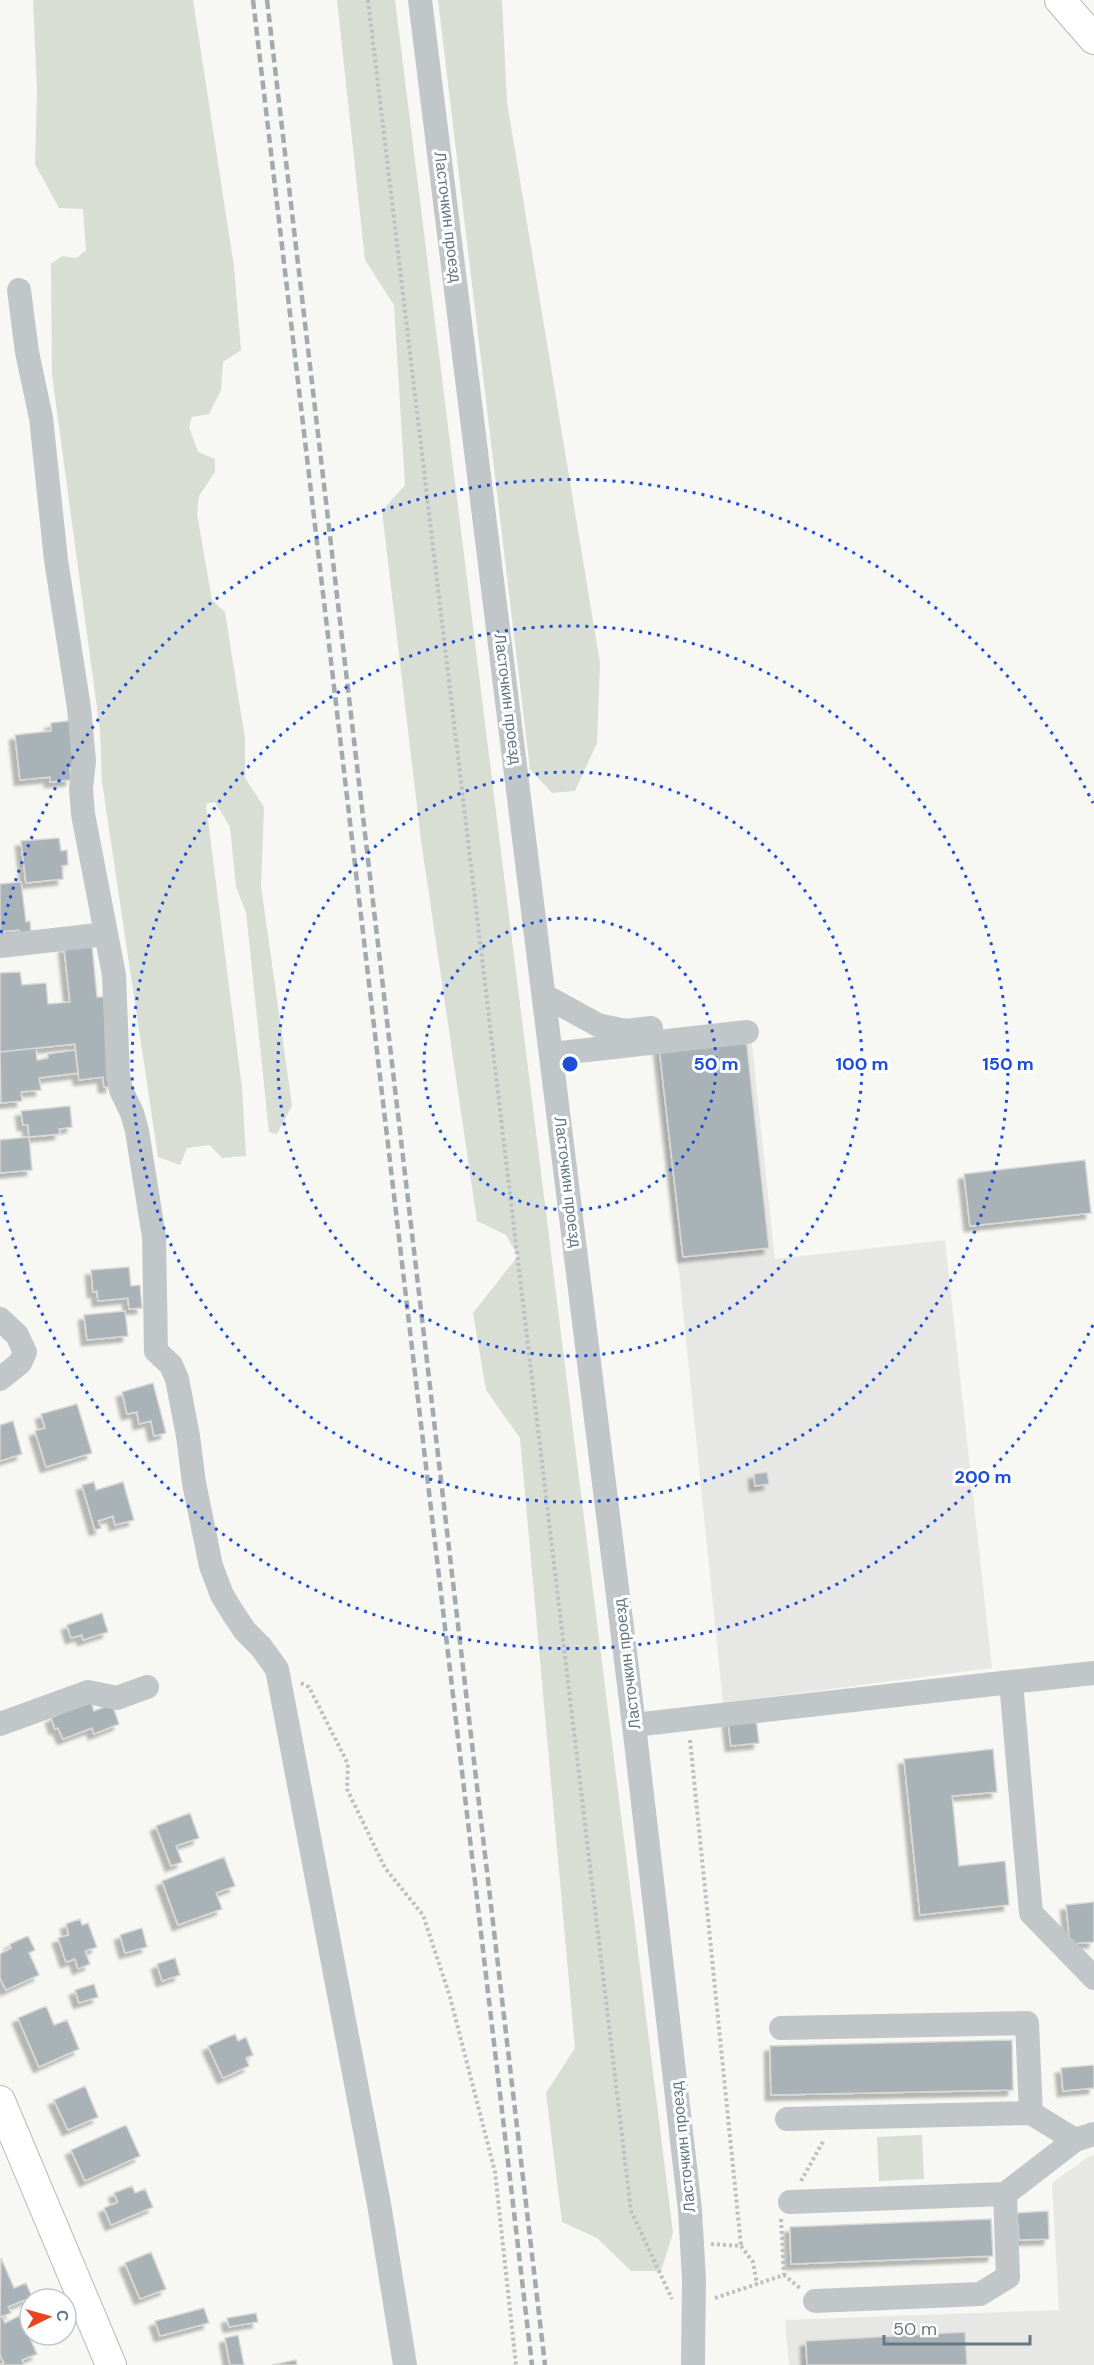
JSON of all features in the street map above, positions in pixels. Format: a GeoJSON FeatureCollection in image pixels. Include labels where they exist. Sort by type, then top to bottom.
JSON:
{"type":"FeatureCollection","features":[{"type":"Feature","properties":{"kind":"main road"},"geometry":{"type":"LineString","coordinates":[[1060,0],[1094,39]]}},
{"type":"Feature","properties":{"kind":"main road"},"geometry":{"type":"LineString","coordinates":[[0,2101],[111,2365]]}},
{"type":"Feature","properties":{"kind":"street","name":"Ласточкин проезд"},"geometry":{"type":"LineString","coordinates":[[420,0],[634,1725],[693,2244],[684,2305],[693,2365]]}},
{"type":"Feature","properties":{"kind":"street"},"geometry":{"type":"LineString","coordinates":[[19,290],[27,352],[41,418],[56,560],[79,708],[84,760],[81,789],[82,814],[114,975],[117,1005],[115,1044],[118,1076],[137,1131],[154,1237],[156,1351],[171,1365],[177,1379],[194,1484],[211,1566],[222,1595],[245,1631],[261,1647],[277,1669],[379,2204],[405,2365]]}},
{"type":"Feature","properties":{"kind":"street"},"geometry":{"type":"LineString","coordinates":[[0,946],[106,934]]}},
{"type":"Feature","properties":{"kind":"street"},"geometry":{"type":"LineString","coordinates":[[545,996],[598,1025],[625,1031],[653,1028]]}},
{"type":"Feature","properties":{"kind":"street"},"geometry":{"type":"LineString","coordinates":[[552,1054],[747,1032]]}},
{"type":"Feature","properties":{"kind":"street"},"geometry":{"type":"LineString","coordinates":[[597,1049],[618,1055],[657,1053]]}},
{"type":"Feature","properties":{"kind":"street"},"geometry":{"type":"LineString","coordinates":[[0,1319],[17,1335],[25,1352],[20,1363],[0,1379]]}},
{"type":"Feature","properties":{"kind":"street"},"geometry":{"type":"LineString","coordinates":[[634,1725],[1094,1673]]}},
{"type":"Feature","properties":{"kind":"street"},"geometry":{"type":"LineString","coordinates":[[1011,1682],[1031,1913],[1094,1978]]}},
{"type":"Feature","properties":{"kind":"street"},"geometry":{"type":"LineString","coordinates":[[0,1724],[88,1692],[117,1698],[147,1687]]}},
{"type":"Feature","properties":{"kind":"street"},"geometry":{"type":"LineString","coordinates":[[781,2028],[1027,2022],[1030,2112]]}},
{"type":"Feature","properties":{"kind":"street"},"geometry":{"type":"LineString","coordinates":[[787,2119],[1030,2112],[1085,2137]]}},
{"type":"Feature","properties":{"kind":"street"},"geometry":{"type":"LineString","coordinates":[[790,2202],[1005,2194],[1085,2137]]}},
{"type":"Feature","properties":{"kind":"street"},"geometry":{"type":"LineString","coordinates":[[816,2301],[980,2294],[1008,2277],[1005,2194]]}},
{"type":"Feature","properties":{"kind":"path"},"geometry":{"type":"LineString","coordinates":[[368,0],[631,2211],[684,2305],[784,2275],[816,2301]]}},
{"type":"Feature","properties":{"kind":"path"},"geometry":{"type":"LineString","coordinates":[[277,1669],[309,1687],[348,1764],[347,1789],[385,1868],[423,1915],[450,1997],[495,2172],[516,2365]]}},
{"type":"Feature","properties":{"kind":"path"},"geometry":{"type":"LineString","coordinates":[[688,1718],[741,2246],[753,2262],[757,2284]]}},
{"type":"Feature","properties":{"kind":"path"},"geometry":{"type":"LineString","coordinates":[[693,2244],[741,2246]]}},
{"type":"Feature","properties":{"kind":"shaded area"},"geometry":{"type":"Polygon","coordinates":[[[33,0],[193,0],[234,267],[241,350],[223,362],[221,390],[209,414],[192,417],[189,427],[198,452],[215,459],[215,472],[199,496],[197,514],[212,600],[225,612],[245,739],[245,778],[264,807],[261,886],[292,1106],[277,1134],[269,1132],[246,912],[236,887],[230,827],[215,802],[206,804],[242,1088],[246,1156],[222,1158],[210,1145],[187,1148],[180,1165],[158,1157],[102,782],[100,730],[52,375],[51,264],[62,256],[76,258],[86,250],[83,209],[59,208],[35,164],[37,91],[33,0]]]}},
{"type":"Feature","properties":{"kind":"shaded area"},"geometry":{"type":"Polygon","coordinates":[[[337,0],[395,0],[673,2233],[661,2271],[631,2271],[597,2238],[562,2222],[546,2093],[575,2048],[520,1438],[486,1390],[473,1313],[518,1256],[506,1235],[477,1221],[421,840],[382,511],[405,485],[394,305],[365,260],[337,0]]]}},
{"type":"Feature","properties":{"kind":"shaded area"},"geometry":{"type":"Polygon","coordinates":[[[438,0],[502,0],[507,102],[600,663],[597,743],[575,791],[552,793],[530,769],[438,0]]]}},
{"type":"Feature","properties":{"kind":"shaded area"},"geometry":{"type":"Polygon","coordinates":[[[751,1036],[775,1259],[945,1240],[992,1668],[723,1703],[656,1045],[751,1036]]]}},
{"type":"Feature","properties":{"kind":"shaded area"},"geometry":{"type":"Polygon","coordinates":[[[922,2135],[924,2179],[879,2181],[877,2137],[922,2135]]]}},
{"type":"Feature","properties":{"kind":"shaded area"},"geometry":{"type":"Polygon","coordinates":[[[1094,2155],[1094,2365],[789,2365],[785,2320],[1059,2310],[1052,2183],[1094,2155]]]}},
{"type":"Feature","properties":{"kind":"building"},"geometry":{"type":"Polygon","coordinates":[[[76,720],[81,767],[70,768],[71,780],[50,782],[50,777],[20,780],[15,735],[51,731],[51,723],[76,720]]]}},
{"type":"Feature","properties":{"kind":"building"},"geometry":{"type":"Polygon","coordinates":[[[59,838],[61,851],[67,850],[68,865],[62,866],[63,879],[26,883],[21,841],[59,838]]]}},
{"type":"Feature","properties":{"kind":"building"},"geometry":{"type":"Polygon","coordinates":[[[21,882],[26,922],[30,921],[31,936],[20,937],[19,930],[0,932],[0,884],[21,882]]]}},
{"type":"Feature","properties":{"kind":"building"},"geometry":{"type":"Polygon","coordinates":[[[92,945],[97,997],[106,997],[111,1087],[104,1087],[103,1077],[79,1080],[75,1044],[0,1052],[0,973],[20,972],[22,985],[46,983],[48,1004],[70,1002],[64,947],[92,945]]]}},
{"type":"Feature","properties":{"kind":"building"},"geometry":{"type":"Polygon","coordinates":[[[746,1037],[769,1248],[683,1257],[659,1047],[746,1037]]]}},
{"type":"Feature","properties":{"kind":"building"},"geometry":{"type":"Polygon","coordinates":[[[36,1048],[37,1060],[48,1058],[48,1054],[75,1050],[78,1073],[39,1078],[41,1090],[21,1092],[22,1101],[1,1103],[0,1052],[36,1048]]]}},
{"type":"Feature","properties":{"kind":"building"},"geometry":{"type":"Polygon","coordinates":[[[70,1106],[72,1127],[59,1129],[60,1134],[29,1137],[28,1125],[23,1125],[21,1111],[70,1106]]]}},
{"type":"Feature","properties":{"kind":"building"},"geometry":{"type":"Polygon","coordinates":[[[29,1137],[32,1170],[0,1173],[0,1140],[29,1137]]]}},
{"type":"Feature","properties":{"kind":"building"},"geometry":{"type":"Polygon","coordinates":[[[1085,1160],[1091,1213],[970,1226],[964,1174],[1085,1160]]]}},
{"type":"Feature","properties":{"kind":"building"},"geometry":{"type":"Polygon","coordinates":[[[129,1267],[131,1286],[140,1285],[142,1308],[129,1309],[128,1298],[98,1301],[97,1291],[93,1292],[91,1270],[129,1267]]]}},
{"type":"Feature","properties":{"kind":"building"},"geometry":{"type":"Polygon","coordinates":[[[125,1311],[128,1336],[87,1340],[84,1315],[125,1311]]]}},
{"type":"Feature","properties":{"kind":"building"},"geometry":{"type":"Polygon","coordinates":[[[153,1383],[166,1433],[154,1436],[151,1421],[139,1424],[137,1412],[127,1414],[122,1392],[153,1383]]]}},
{"type":"Feature","properties":{"kind":"building"},"geometry":{"type":"Polygon","coordinates":[[[77,1404],[92,1453],[46,1467],[35,1431],[45,1428],[41,1414],[77,1404]]]}},
{"type":"Feature","properties":{"kind":"building"},"geometry":{"type":"Polygon","coordinates":[[[13,1421],[22,1454],[0,1461],[0,1425],[13,1421]]]}},
{"type":"Feature","properties":{"kind":"building"},"geometry":{"type":"Polygon","coordinates":[[[767,1472],[769,1484],[755,1486],[754,1474],[767,1472]]]}},
{"type":"Feature","properties":{"kind":"building"},"geometry":{"type":"Polygon","coordinates":[[[94,1482],[96,1490],[123,1482],[134,1520],[115,1525],[113,1516],[98,1521],[101,1528],[95,1530],[82,1485],[94,1482]]]}},
{"type":"Feature","properties":{"kind":"building"},"geometry":{"type":"Polygon","coordinates":[[[102,1613],[108,1632],[83,1640],[82,1635],[71,1638],[67,1625],[102,1613]]]}},
{"type":"Feature","properties":{"kind":"building"},"geometry":{"type":"Polygon","coordinates":[[[90,1700],[94,1711],[112,1704],[119,1724],[94,1734],[92,1728],[63,1739],[58,1728],[55,1729],[51,1718],[90,1700]]]}},
{"type":"Feature","properties":{"kind":"building"},"geometry":{"type":"Polygon","coordinates":[[[756,1718],[759,1743],[731,1746],[728,1721],[756,1718]]]}},
{"type":"Feature","properties":{"kind":"building"},"geometry":{"type":"Polygon","coordinates":[[[993,1749],[997,1792],[952,1796],[959,1866],[1005,1861],[1009,1905],[920,1915],[904,1759],[993,1749]]]}},
{"type":"Feature","properties":{"kind":"building"},"geometry":{"type":"Polygon","coordinates":[[[190,1813],[199,1838],[176,1846],[182,1862],[171,1866],[156,1826],[190,1813]]]}},
{"type":"Feature","properties":{"kind":"building"},"geometry":{"type":"Polygon","coordinates":[[[224,1857],[235,1886],[216,1893],[222,1909],[178,1925],[162,1881],[224,1857]]]}},
{"type":"Feature","properties":{"kind":"building"},"geometry":{"type":"Polygon","coordinates":[[[1094,1902],[1094,1942],[1070,1944],[1066,1905],[1094,1902]]]}},
{"type":"Feature","properties":{"kind":"building"},"geometry":{"type":"Polygon","coordinates":[[[80,1919],[82,1925],[88,1923],[97,1947],[85,1951],[90,1964],[78,1969],[75,1959],[66,1962],[58,1938],[69,1935],[66,1924],[80,1919]]]}},
{"type":"Feature","properties":{"kind":"building"},"geometry":{"type":"Polygon","coordinates":[[[142,1928],[147,1947],[125,1953],[120,1935],[142,1928]]]}},
{"type":"Feature","properties":{"kind":"building"},"geometry":{"type":"Polygon","coordinates":[[[28,1936],[35,1950],[29,1953],[39,1975],[6,1990],[0,1978],[0,1954],[11,1948],[10,1944],[28,1936]]]}},
{"type":"Feature","properties":{"kind":"building"},"geometry":{"type":"Polygon","coordinates":[[[175,1958],[180,1975],[162,1981],[157,1964],[175,1958]]]}},
{"type":"Feature","properties":{"kind":"building"},"geometry":{"type":"Polygon","coordinates":[[[94,1984],[98,1997],[79,2003],[75,1990],[94,1984]]]}},
{"type":"Feature","properties":{"kind":"building"},"geometry":{"type":"Polygon","coordinates":[[[46,2006],[54,2025],[67,2020],[79,2049],[39,2067],[18,2018],[46,2006]]]}},
{"type":"Feature","properties":{"kind":"building"},"geometry":{"type":"Polygon","coordinates":[[[235,2034],[238,2041],[246,2037],[253,2055],[246,2058],[249,2066],[223,2078],[208,2046],[235,2034]]]}},
{"type":"Feature","properties":{"kind":"building"},"geometry":{"type":"Polygon","coordinates":[[[1012,2040],[1013,2090],[771,2095],[770,2046],[1012,2040]]]}},
{"type":"Feature","properties":{"kind":"building"},"geometry":{"type":"Polygon","coordinates":[[[1094,2065],[1094,2088],[1063,2091],[1061,2068],[1094,2065]]]}},
{"type":"Feature","properties":{"kind":"building"},"geometry":{"type":"Polygon","coordinates":[[[85,2086],[98,2117],[68,2130],[54,2100],[85,2086]]]}},
{"type":"Feature","properties":{"kind":"building"},"geometry":{"type":"Polygon","coordinates":[[[126,2125],[140,2156],[85,2181],[71,2150],[126,2125]]]}},
{"type":"Feature","properties":{"kind":"building"},"geometry":{"type":"Polygon","coordinates":[[[132,2186],[135,2193],[145,2189],[153,2207],[111,2225],[104,2208],[118,2202],[114,2193],[132,2186]]]}},
{"type":"Feature","properties":{"kind":"building"},"geometry":{"type":"Polygon","coordinates":[[[1048,2211],[1049,2239],[1019,2240],[1017,2213],[1048,2211]]]}},
{"type":"Feature","properties":{"kind":"building"},"geometry":{"type":"Polygon","coordinates":[[[991,2219],[993,2256],[791,2264],[790,2227],[991,2219]]]}},
{"type":"Feature","properties":{"kind":"building"},"geometry":{"type":"Polygon","coordinates":[[[151,2252],[166,2289],[140,2299],[125,2263],[151,2252]]]}},
{"type":"Feature","properties":{"kind":"building"},"geometry":{"type":"Polygon","coordinates":[[[1,2258],[14,2288],[26,2283],[28,2287],[18,2287],[18,2303],[8,2307],[11,2313],[0,2317],[1,2258]]]}},
{"type":"Feature","properties":{"kind":"building"},"geometry":{"type":"Polygon","coordinates":[[[204,2308],[209,2323],[160,2336],[155,2321],[204,2308]]]}},
{"type":"Feature","properties":{"kind":"building"},"geometry":{"type":"Polygon","coordinates":[[[256,2313],[258,2322],[229,2327],[227,2318],[256,2313]]]}},
{"type":"Feature","properties":{"kind":"building"},"geometry":{"type":"Polygon","coordinates":[[[18,2316],[18,2347],[34,2347],[37,2354],[22,2360],[24,2365],[0,2365],[4,2363],[0,2355],[0,2317],[5,2323],[18,2316]]]}},
{"type":"Feature","properties":{"kind":"building"},"geometry":{"type":"Polygon","coordinates":[[[965,2332],[967,2365],[807,2365],[806,2341],[965,2332]]]}},
{"type":"Feature","properties":{"kind":"building"},"geometry":{"type":"Polygon","coordinates":[[[238,2335],[244,2365],[230,2365],[225,2338],[238,2335]]]}},
{"type":"Feature","properties":{"kind":"building"},"geometry":{"type":"Polygon","coordinates":[[[296,2360],[297,2365],[272,2365],[296,2360]]]}},
{"type":"Feature","properties":{"kind":"railway"},"geometry":{"type":"LineString","coordinates":[[253,0],[532,2365]]}},
{"type":"Feature","properties":{"kind":"railway"},"geometry":{"type":"LineString","coordinates":[[267,0],[545,2365]]}}]}
